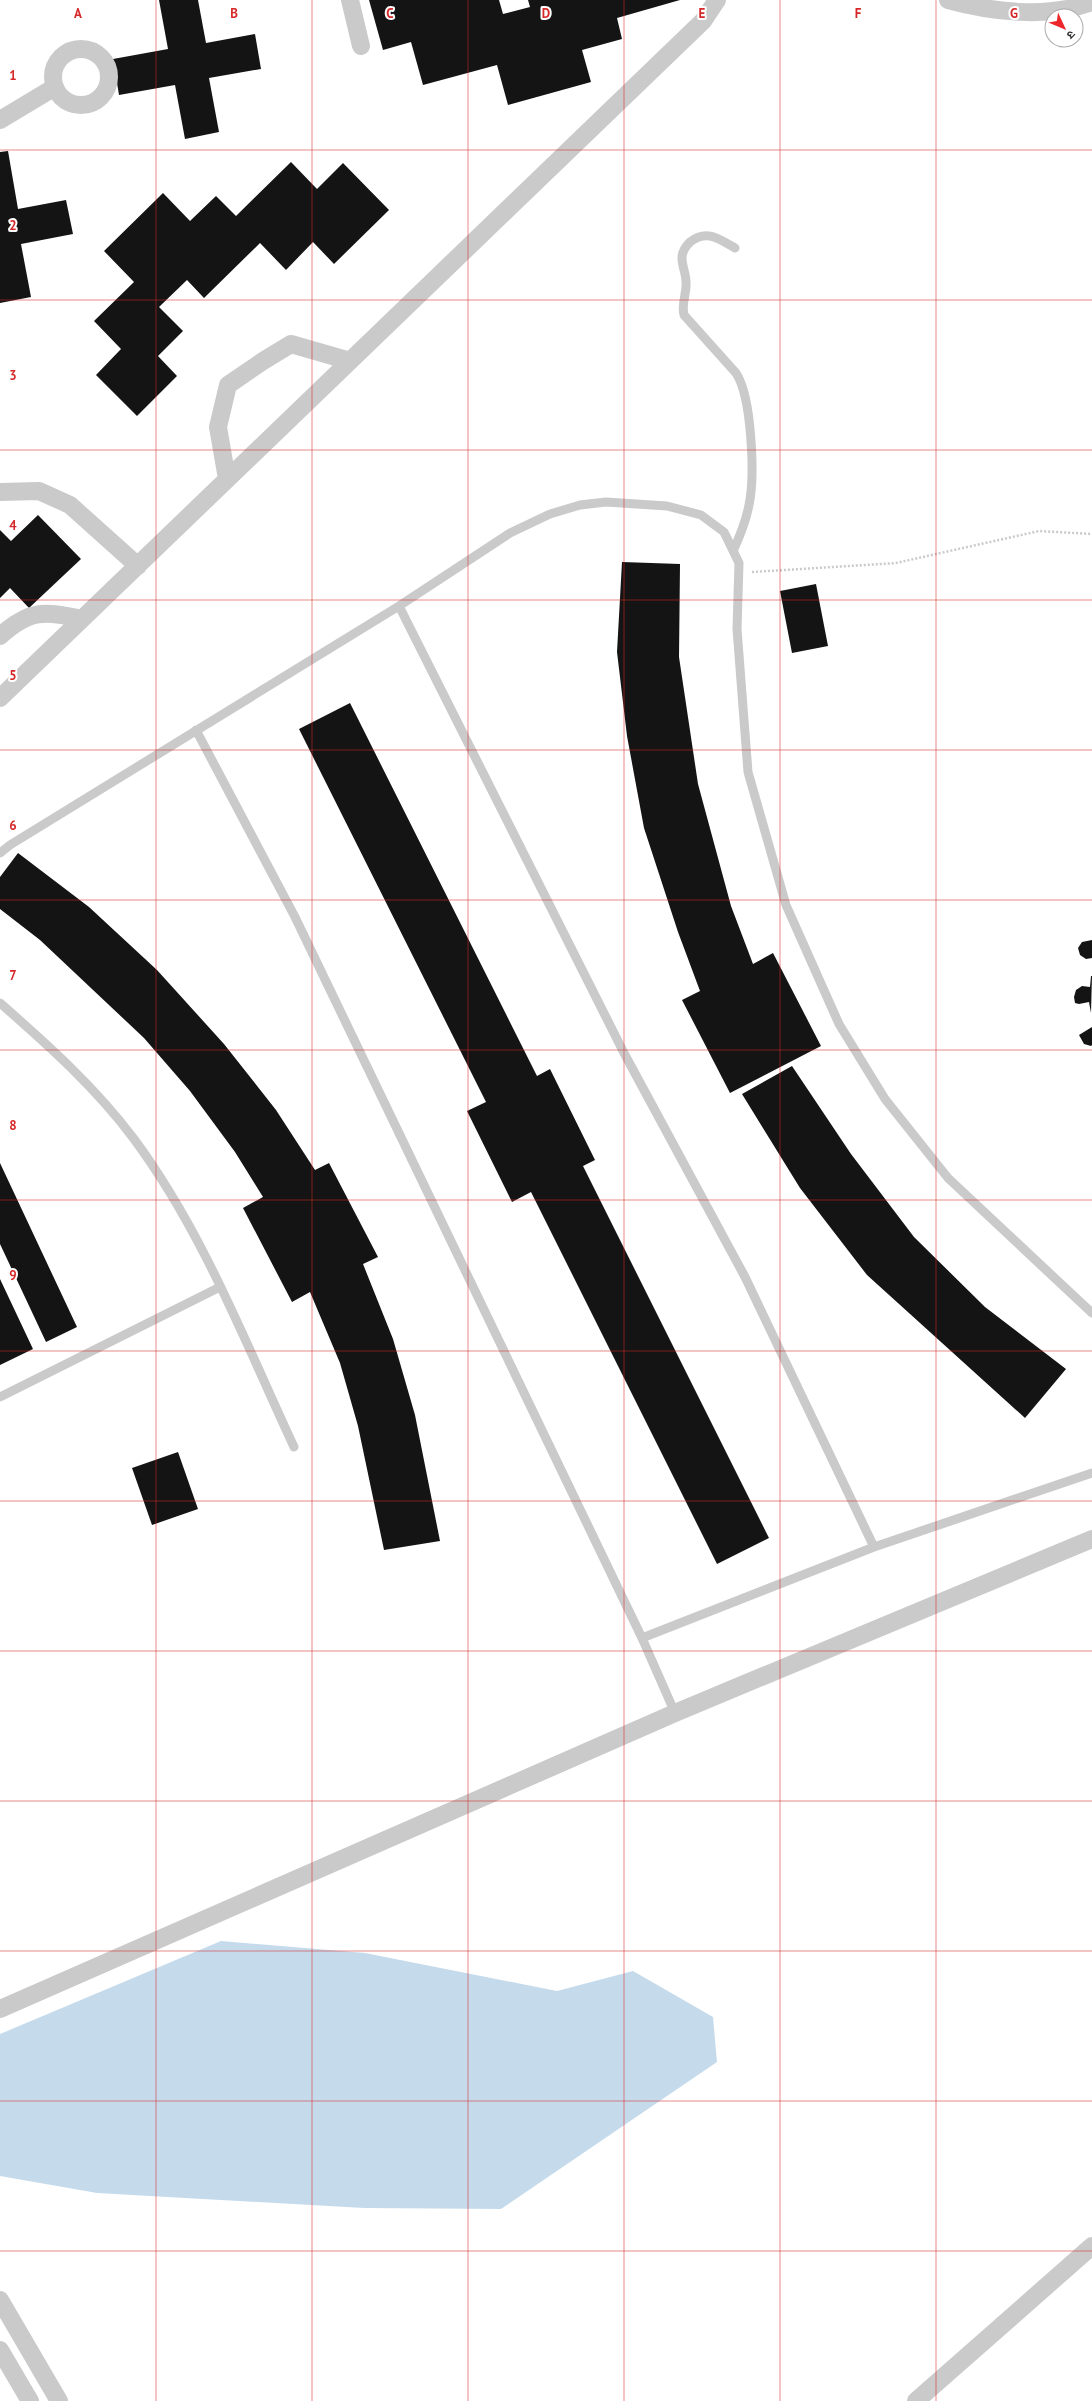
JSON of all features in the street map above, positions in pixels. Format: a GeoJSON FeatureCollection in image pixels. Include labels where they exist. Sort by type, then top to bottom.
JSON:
{"type":"FeatureCollection","features":[{"type":"Feature","properties":{"kind":"street"},"geometry":{"type":"LineString","coordinates":[[350,0],[361,46]]}},
{"type":"Feature","properties":{"kind":"street"},"geometry":{"type":"LineString","coordinates":[[0,698],[703,20],[717,0]]}},
{"type":"Feature","properties":{"kind":"street"},"geometry":{"type":"LineString","coordinates":[[948,0],[979,8],[1034,11],[1080,7],[1092,2]]}},
{"type":"Feature","properties":{"kind":"street"},"geometry":{"type":"LineString","coordinates":[[0,120],[55,87]]}},
{"type":"Feature","properties":{"kind":"street"},"geometry":{"type":"LineString","coordinates":[[228,479],[218,428],[228,385],[291,344],[350,360]]}},
{"type":"Feature","properties":{"kind":"street"},"geometry":{"type":"LineString","coordinates":[[0,492],[39,491],[70,505],[138,566]]}},
{"type":"Feature","properties":{"kind":"street"},"geometry":{"type":"LineString","coordinates":[[0,636],[21,618],[39,614],[50,612],[82,619]]}},
{"type":"Feature","properties":{"kind":"street"},"geometry":{"type":"LineString","coordinates":[[0,2009],[676,1713],[1092,1538]]}},
{"type":"Feature","properties":{"kind":"street"},"geometry":{"type":"LineString","coordinates":[[916,2401],[1092,2246]]}},
{"type":"Feature","properties":{"kind":"street"},"geometry":{"type":"LineString","coordinates":[[0,2300],[59,2401]]}},
{"type":"Feature","properties":{"kind":"street"},"geometry":{"type":"LineString","coordinates":[[0,2350],[30,2401]]}},
{"type":"Feature","properties":{"kind":"lane"},"geometry":{"type":"LineString","coordinates":[[733,551],[745,522],[750,504],[751,480],[746,397],[741,381],[736,373],[684,315],[682,307],[686,281],[682,258],[686,246],[699,236],[707,234],[715,236],[735,248]]}},
{"type":"Feature","properties":{"kind":"lane"},"geometry":{"type":"LineString","coordinates":[[0,853],[10,845],[399,606],[510,533],[550,514],[580,505],[606,502],[667,506],[700,515],[724,532],[739,563],[737,629],[748,772],[786,905],[839,1024],[885,1100],[948,1178],[1092,1313]]}},
{"type":"Feature","properties":{"kind":"lane"},"geometry":{"type":"LineString","coordinates":[[399,606],[624,1053],[745,1277],[874,1547]]}},
{"type":"Feature","properties":{"kind":"lane"},"geometry":{"type":"LineString","coordinates":[[196,730],[302,930],[642,1638],[676,1713]]}},
{"type":"Feature","properties":{"kind":"lane"},"geometry":{"type":"LineString","coordinates":[[0,1003],[56,1052],[134,1139],[198,1240],[294,1447]]}},
{"type":"Feature","properties":{"kind":"lane"},"geometry":{"type":"LineString","coordinates":[[0,1397],[220,1287]]}},
{"type":"Feature","properties":{"kind":"lane"},"geometry":{"type":"LineString","coordinates":[[642,1638],[874,1547],[1086,1477],[1092,1473]]}},
{"type":"Feature","properties":{"kind":"path"},"geometry":{"type":"LineString","coordinates":[[739,563],[752,572],[896,563],[1039,532],[1092,534]]}},
{"type":"Feature","properties":{"kind":"water"},"geometry":{"type":"Polygon","coordinates":[[[221,1941],[365,1953],[557,1991],[633,1971],[713,2017],[717,2062],[501,2209],[364,2208],[97,2193],[0,2176],[0,2034],[221,1941]]]}},
{"type":"Feature","properties":{"kind":"building"},"geometry":{"type":"Polygon","coordinates":[[[159,0],[198,0],[206,43],[255,34],[261,69],[209,78],[219,132],[185,139],[175,85],[119,95],[113,59],[168,49],[159,0]]]}},
{"type":"Feature","properties":{"kind":"building"},"geometry":{"type":"Polygon","coordinates":[[[369,0],[499,0],[503,14],[530,7],[528,0],[680,0],[617,18],[622,39],[582,50],[591,82],[508,105],[497,65],[423,85],[411,42],[383,50],[369,0]]]}},
{"type":"Feature","properties":{"kind":"building"},"geometry":{"type":"Polygon","coordinates":[[[8,151],[18,209],[66,200],[73,234],[21,244],[31,297],[0,303],[0,152],[8,151]]]}},
{"type":"Feature","properties":{"kind":"building"},"geometry":{"type":"Polygon","coordinates":[[[291,162],[317,189],[343,163],[389,210],[334,264],[313,242],[286,270],[260,243],[204,298],[187,280],[159,307],[183,331],[158,356],[177,376],[137,416],[96,375],[121,349],[94,321],[134,282],[104,251],[163,193],[190,221],[216,196],[236,216],[291,162]]]}},
{"type":"Feature","properties":{"kind":"building"},"geometry":{"type":"Polygon","coordinates":[[[38,515],[81,559],[29,608],[10,588],[0,598],[0,530],[11,541],[38,515]]]}},
{"type":"Feature","properties":{"kind":"building"},"geometry":{"type":"Polygon","coordinates":[[[622,562],[680,564],[679,657],[698,784],[731,906],[753,964],[773,953],[821,1046],[730,1093],[682,1000],[700,991],[678,932],[644,828],[627,736],[617,652],[622,562]]]}},
{"type":"Feature","properties":{"kind":"building"},"geometry":{"type":"Polygon","coordinates":[[[816,584],[828,646],[792,653],[780,591],[816,584]]]}},
{"type":"Feature","properties":{"kind":"building"},"geometry":{"type":"Polygon","coordinates":[[[350,703],[537,1076],[550,1069],[595,1160],[583,1166],[769,1538],[717,1564],[531,1192],[512,1202],[467,1111],[486,1102],[299,729],[350,703]]]}},
{"type":"Feature","properties":{"kind":"building"},"geometry":{"type":"Polygon","coordinates":[[[18,853],[89,907],[157,970],[224,1044],[276,1110],[315,1170],[329,1163],[378,1257],[363,1264],[393,1339],[415,1415],[440,1541],[384,1550],[358,1426],[340,1363],[310,1292],[292,1302],[243,1208],[263,1197],[235,1152],[190,1091],[144,1038],[40,940],[0,909],[0,877],[18,853]]]}},
{"type":"Feature","properties":{"kind":"building"},"geometry":{"type":"Polygon","coordinates":[[[1092,940],[1092,958],[1086,959],[1080,955],[1078,948],[1082,942],[1092,940]]]}},
{"type":"Feature","properties":{"kind":"building"},"geometry":{"type":"Polygon","coordinates":[[[1091,976],[1091,1013],[1089,1002],[1079,1004],[1075,1003],[1074,997],[1076,990],[1082,986],[1090,987],[1091,976]]]}},
{"type":"Feature","properties":{"kind":"building"},"geometry":{"type":"Polygon","coordinates":[[[1092,1027],[1091,1046],[1084,1044],[1079,1035],[1092,1027]]]}},
{"type":"Feature","properties":{"kind":"building"},"geometry":{"type":"Polygon","coordinates":[[[792,1066],[851,1154],[914,1237],[985,1307],[1066,1369],[1025,1418],[867,1275],[800,1188],[742,1094],[792,1066]]]}},
{"type":"Feature","properties":{"kind":"building"},"geometry":{"type":"Polygon","coordinates":[[[0,1163],[77,1327],[46,1342],[0,1244],[0,1163]]]}},
{"type":"Feature","properties":{"kind":"building"},"geometry":{"type":"Polygon","coordinates":[[[0,1279],[33,1349],[0,1365],[0,1279]]]}},
{"type":"Feature","properties":{"kind":"building"},"geometry":{"type":"Polygon","coordinates":[[[178,1452],[198,1509],[152,1525],[132,1468],[178,1452]]]}}]}
